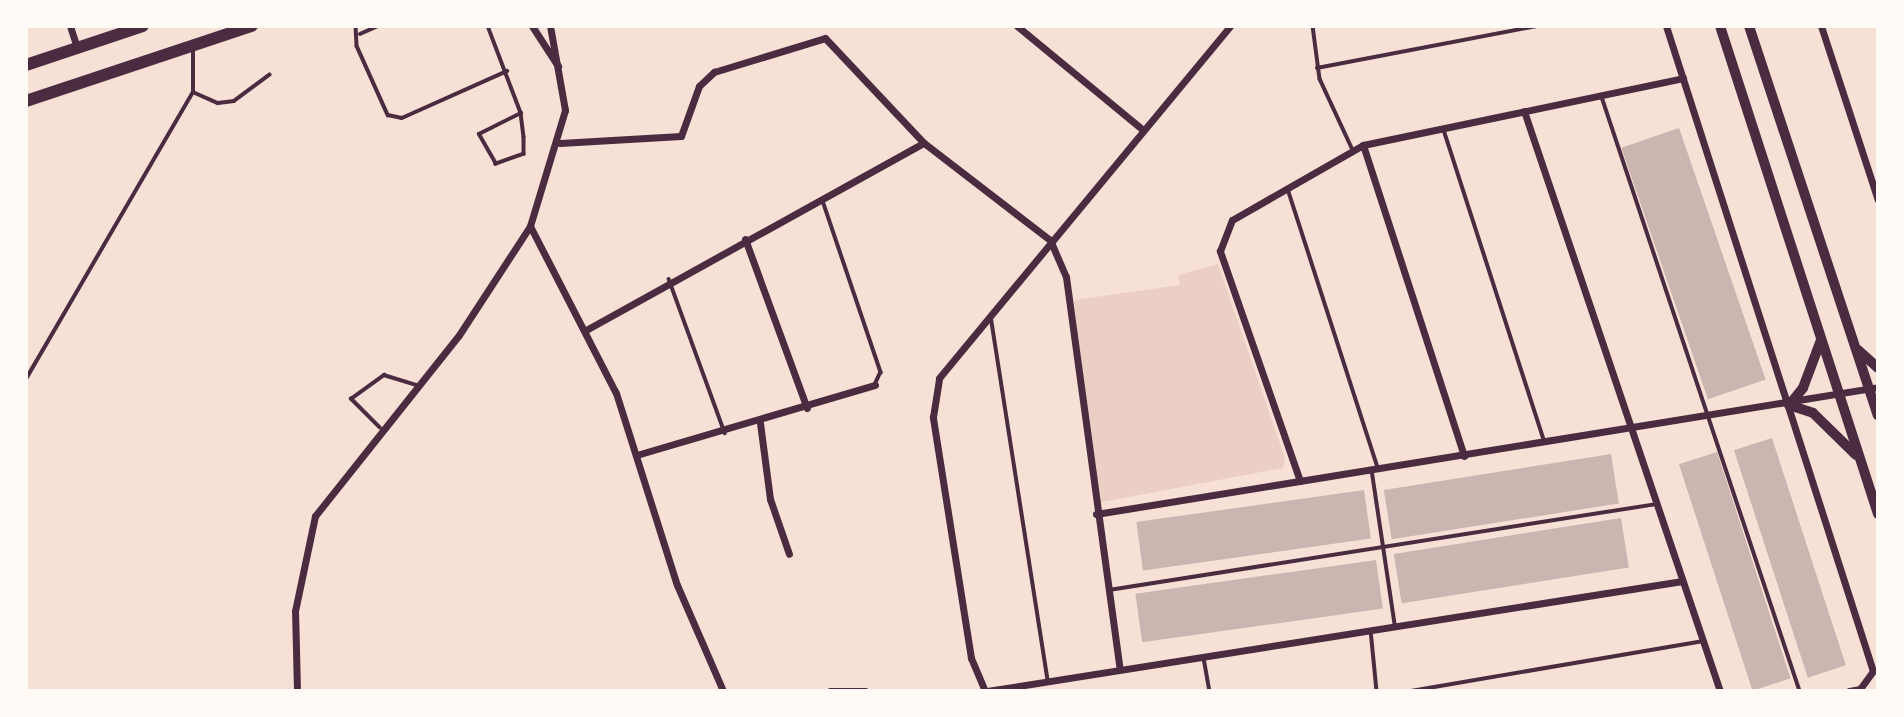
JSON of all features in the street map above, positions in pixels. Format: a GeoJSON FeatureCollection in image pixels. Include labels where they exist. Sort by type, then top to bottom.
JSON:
{"type":"FeatureCollection","features":[{"type":"Feature","properties":{"kind":"highway"},"geometry":{"type":"LineString","coordinates":[[26,65],[143,26]]}},
{"type":"Feature","properties":{"kind":"highway"},"geometry":{"type":"LineString","coordinates":[[26,102],[251,26]]}},
{"type":"Feature","properties":{"kind":"main road"},"geometry":{"type":"LineString","coordinates":[[1720,26],[1878,514]]}},
{"type":"Feature","properties":{"kind":"main road"},"geometry":{"type":"LineString","coordinates":[[1749,26],[1856,349],[1874,388],[1878,415]]}},
{"type":"Feature","properties":{"kind":"main road"},"geometry":{"type":"LineString","coordinates":[[1821,339],[1803,387],[1789,405],[1822,420],[1860,460]]}},
{"type":"Feature","properties":{"kind":"main road"},"geometry":{"type":"LineString","coordinates":[[1856,349],[1878,368]]}},
{"type":"Feature","properties":{"kind":"street"},"geometry":{"type":"LineString","coordinates":[[70,26],[77,47]]}},
{"type":"Feature","properties":{"kind":"street"},"geometry":{"type":"LineString","coordinates":[[532,26],[558,66]]}},
{"type":"Feature","properties":{"kind":"street"},"geometry":{"type":"LineString","coordinates":[[297,691],[295,611],[315,516],[380,428],[459,335],[530,226],[560,143],[565,110],[550,26]]}},
{"type":"Feature","properties":{"kind":"street"},"geometry":{"type":"LineString","coordinates":[[1017,26],[1143,131]]}},
{"type":"Feature","properties":{"kind":"street"},"geometry":{"type":"LineString","coordinates":[[1230,26],[945,366],[932,405],[971,658],[986,691],[1682,581]]}},
{"type":"Feature","properties":{"kind":"street"},"geometry":{"type":"LineString","coordinates":[[1666,26],[1878,685]]}},
{"type":"Feature","properties":{"kind":"street"},"geometry":{"type":"LineString","coordinates":[[1821,26],[1878,200]]}},
{"type":"Feature","properties":{"kind":"street"},"geometry":{"type":"LineString","coordinates":[[560,143],[681,136],[699,86],[714,72],[825,38],[924,143],[1050,240],[1066,277],[1096,514],[1120,668]]}},
{"type":"Feature","properties":{"kind":"street"},"geometry":{"type":"LineString","coordinates":[[1300,481],[1220,251],[1232,220],[1352,148],[1683,78]]}},
{"type":"Feature","properties":{"kind":"street"},"geometry":{"type":"LineString","coordinates":[[1524,111],[1720,691]]}},
{"type":"Feature","properties":{"kind":"street"},"geometry":{"type":"LineString","coordinates":[[586,330],[669,279],[823,201],[924,143]]}},
{"type":"Feature","properties":{"kind":"street"},"geometry":{"type":"LineString","coordinates":[[1363,145],[1464,456]]}},
{"type":"Feature","properties":{"kind":"street"},"geometry":{"type":"LineString","coordinates":[[530,226],[586,330],[640,454],[677,585],[723,691]]}},
{"type":"Feature","properties":{"kind":"street"},"geometry":{"type":"LineString","coordinates":[[745,239],[807,408]]}},
{"type":"Feature","properties":{"kind":"street"},"geometry":{"type":"LineString","coordinates":[[640,454],[760,423],[875,385]]}},
{"type":"Feature","properties":{"kind":"street"},"geometry":{"type":"LineString","coordinates":[[1096,514],[1840,397],[1874,388]]}},
{"type":"Feature","properties":{"kind":"street"},"geometry":{"type":"LineString","coordinates":[[760,423],[770,499],[789,554]]}},
{"type":"Feature","properties":{"kind":"street"},"geometry":{"type":"LineString","coordinates":[[1849,691],[1860,689],[1873,671]]}},
{"type":"Feature","properties":{"kind":"street"},"geometry":{"type":"LineString","coordinates":[[830,691],[865,691]]}},
{"type":"Feature","properties":{"kind":"lane"},"geometry":{"type":"LineString","coordinates":[[356,26],[360,34],[357,46],[388,115],[401,118],[507,71]]}},
{"type":"Feature","properties":{"kind":"lane"},"geometry":{"type":"LineString","coordinates":[[360,34],[378,26]]}},
{"type":"Feature","properties":{"kind":"lane"},"geometry":{"type":"LineString","coordinates":[[488,26],[522,114],[524,154],[496,164],[479,134],[522,114]]}},
{"type":"Feature","properties":{"kind":"lane"},"geometry":{"type":"LineString","coordinates":[[1313,26],[1317,68],[1352,148]]}},
{"type":"Feature","properties":{"kind":"lane"},"geometry":{"type":"LineString","coordinates":[[1317,68],[1538,26]]}},
{"type":"Feature","properties":{"kind":"lane"},"geometry":{"type":"LineString","coordinates":[[26,379],[193,92],[193,46]]}},
{"type":"Feature","properties":{"kind":"lane"},"geometry":{"type":"LineString","coordinates":[[193,92],[218,103],[234,102],[269,75]]}},
{"type":"Feature","properties":{"kind":"lane"},"geometry":{"type":"LineString","coordinates":[[1602,95],[1800,691]]}},
{"type":"Feature","properties":{"kind":"lane"},"geometry":{"type":"LineString","coordinates":[[1444,128],[1545,443]]}},
{"type":"Feature","properties":{"kind":"lane"},"geometry":{"type":"LineString","coordinates":[[1287,188],[1375,470],[1383,546],[1396,626]]}},
{"type":"Feature","properties":{"kind":"lane"},"geometry":{"type":"LineString","coordinates":[[823,201],[881,372],[875,385]]}},
{"type":"Feature","properties":{"kind":"lane"},"geometry":{"type":"LineString","coordinates":[[669,279],[725,433]]}},
{"type":"Feature","properties":{"kind":"lane"},"geometry":{"type":"LineString","coordinates":[[991,314],[1048,681]]}},
{"type":"Feature","properties":{"kind":"lane"},"geometry":{"type":"LineString","coordinates":[[380,428],[351,399],[384,376],[416,385]]}},
{"type":"Feature","properties":{"kind":"lane"},"geometry":{"type":"LineString","coordinates":[[1108,590],[1657,504]]}},
{"type":"Feature","properties":{"kind":"lane"},"geometry":{"type":"LineString","coordinates":[[1371,630],[1377,691]]}},
{"type":"Feature","properties":{"kind":"lane"},"geometry":{"type":"LineString","coordinates":[[1411,691],[1702,641]]}},
{"type":"Feature","properties":{"kind":"lane"},"geometry":{"type":"LineString","coordinates":[[1204,656],[1210,691]]}},
{"type":"Feature","properties":{"kind":"shaded area"},"geometry":{"type":"Polygon","coordinates":[[[1218,264],[1285,458],[1283,468],[1097,503],[1074,300],[1180,285],[1178,275],[1218,264]]]}},
{"type":"Feature","properties":{"kind":"building"},"geometry":{"type":"Polygon","coordinates":[[[1679,128],[1766,380],[1708,399],[1621,148],[1679,128]]]}},
{"type":"Feature","properties":{"kind":"building"},"geometry":{"type":"Polygon","coordinates":[[[1772,438],[1846,665],[1808,678],[1734,450],[1772,438]]]}},
{"type":"Feature","properties":{"kind":"building"},"geometry":{"type":"Polygon","coordinates":[[[1717,452],[1791,678],[1753,691],[1679,464],[1717,452]]]}},
{"type":"Feature","properties":{"kind":"building"},"geometry":{"type":"Polygon","coordinates":[[[1611,454],[1619,503],[1392,539],[1384,490],[1611,454]]]}},
{"type":"Feature","properties":{"kind":"building"},"geometry":{"type":"Polygon","coordinates":[[[1364,490],[1371,539],[1143,571],[1136,522],[1364,490]]]}},
{"type":"Feature","properties":{"kind":"building"},"geometry":{"type":"Polygon","coordinates":[[[1621,518],[1629,567],[1402,603],[1394,554],[1621,518]]]}},
{"type":"Feature","properties":{"kind":"building"},"geometry":{"type":"Polygon","coordinates":[[[1376,560],[1383,609],[1142,642],[1135,594],[1376,560]]]}}]}
